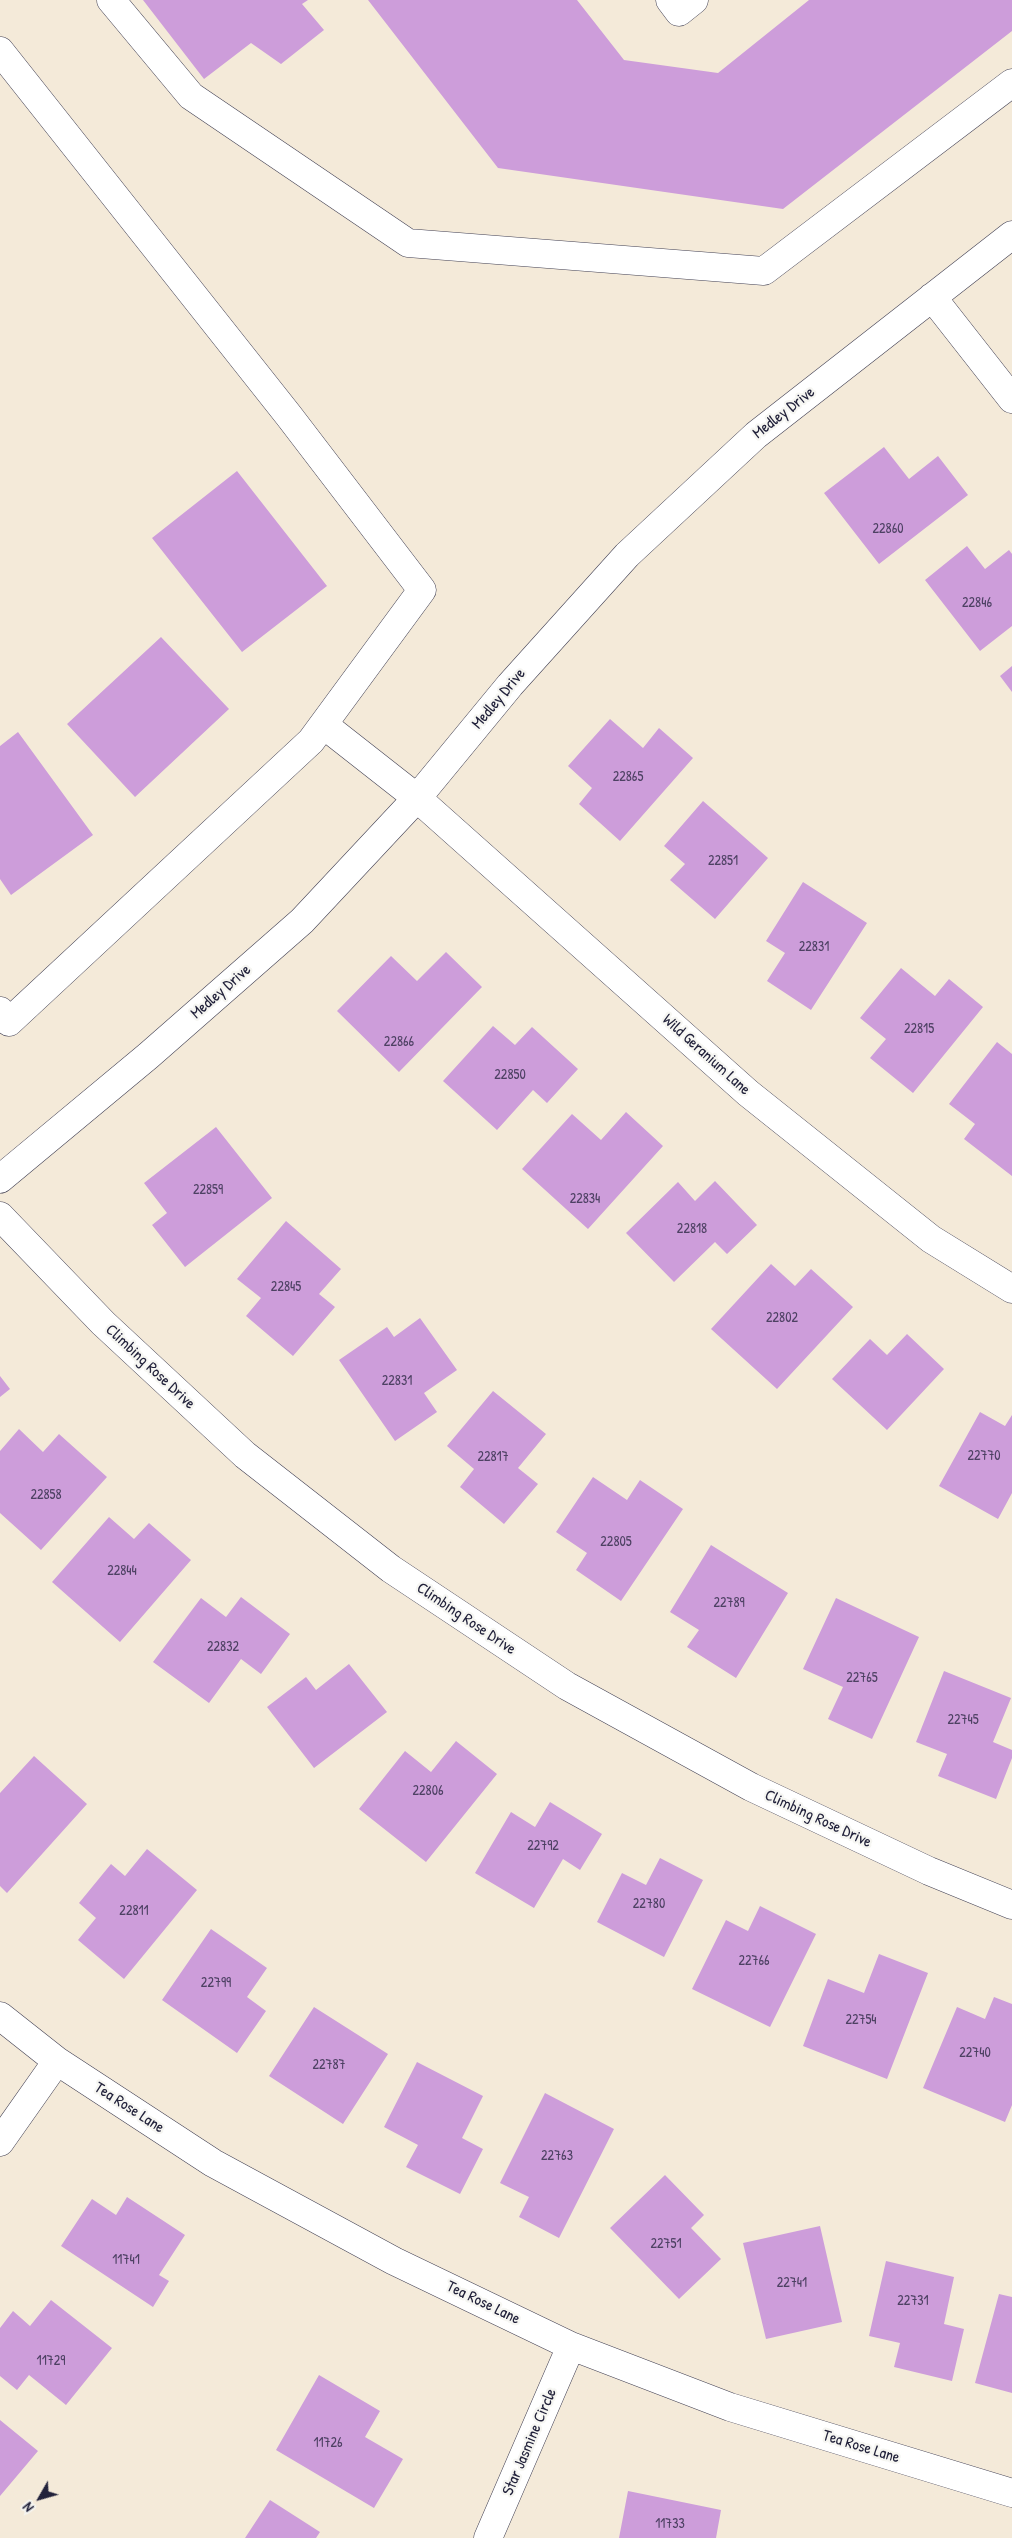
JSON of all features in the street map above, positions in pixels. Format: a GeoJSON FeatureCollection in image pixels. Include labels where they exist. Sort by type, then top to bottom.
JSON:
{"type":"FeatureCollection","features":[{"type":"Feature","properties":{"kind":"street"},"geometry":{"type":"LineString","coordinates":[[112,0],[191,96],[408,243],[764,271],[1012,83]]}},
{"type":"Feature","properties":{"kind":"street"},"geometry":{"type":"LineString","coordinates":[[670,0],[679,12],[694,0]]}},
{"type":"Feature","properties":{"kind":"street"},"geometry":{"type":"LineString","coordinates":[[0,51],[289,416],[422,590],[324,726],[304,748],[9,1022],[0,1011]]}},
{"type":"Feature","properties":{"kind":"street","name":"Medley Drive"},"geometry":{"type":"LineString","coordinates":[[0,1179],[148,1056],[302,921],[417,798],[510,685],[627,555],[756,435],[1012,235]]}},
{"type":"Feature","properties":{"kind":"street"},"geometry":{"type":"LineString","coordinates":[[932,297],[1012,399]]}},
{"type":"Feature","properties":{"kind":"street","name":"Wild Geranium Lane"},"geometry":{"type":"LineString","coordinates":[[324,726],[417,798],[748,1093],[931,1239],[1012,1289]]}},
{"type":"Feature","properties":{"kind":"street","name":"Climbing Rose Drive"},"geometry":{"type":"LineString","coordinates":[[0,1216],[103,1323],[245,1455],[391,1569],[567,1686],[751,1787],[929,1871],[1012,1906]]}},
{"type":"Feature","properties":{"kind":"street","name":"Tea Rose Lane"},"geometry":{"type":"LineString","coordinates":[[0,2016],[57,2061],[214,2163],[394,2261],[571,2346],[730,2407],[1012,2492]]}},
{"type":"Feature","properties":{"kind":"street"},"geometry":{"type":"LineString","coordinates":[[0,2142],[57,2061]]}},
{"type":"Feature","properties":{"kind":"street","name":"Star Jasmine Circle"},"geometry":{"type":"LineString","coordinates":[[488,2538],[571,2346]]}},
{"type":"Feature","properties":{"kind":"building"},"geometry":{"type":"Polygon","coordinates":[[[143,0],[308,0],[302,4],[324,30],[281,64],[251,43],[204,79],[143,0]]]}},
{"type":"Feature","properties":{"kind":"building"},"geometry":{"type":"Polygon","coordinates":[[[368,0],[577,0],[624,60],[718,73],[809,0],[1012,0],[1012,31],[783,209],[498,168],[368,0]]]}},
{"type":"Feature","properties":{"kind":"building"},"geometry":{"type":"Polygon","coordinates":[[[884,447],[909,479],[938,456],[968,495],[879,564],[824,493],[884,447]]]}},
{"type":"Feature","properties":{"kind":"building"},"geometry":{"type":"Polygon","coordinates":[[[237,471],[327,586],[242,652],[152,538],[237,471]]]}},
{"type":"Feature","properties":{"kind":"building"},"geometry":{"type":"Polygon","coordinates":[[[967,546],[985,569],[1009,550],[1012,554],[1012,626],[980,651],[925,580],[967,546]]]}},
{"type":"Feature","properties":{"kind":"building"},"geometry":{"type":"Polygon","coordinates":[[[161,637],[229,709],[135,797],[67,724],[161,637]]]}},
{"type":"Feature","properties":{"kind":"building"},"geometry":{"type":"Polygon","coordinates":[[[1012,666],[1012,692],[1000,676],[1012,666]]]}},
{"type":"Feature","properties":{"kind":"building"},"geometry":{"type":"Polygon","coordinates":[[[610,719],[643,748],[659,728],[693,758],[620,841],[579,804],[592,788],[568,766],[610,719]]]}},
{"type":"Feature","properties":{"kind":"building"},"geometry":{"type":"Polygon","coordinates":[[[18,732],[93,835],[11,895],[0,879],[0,746],[18,732]]]}},
{"type":"Feature","properties":{"kind":"building"},"geometry":{"type":"Polygon","coordinates":[[[703,801],[768,858],[715,919],[670,880],[685,864],[664,846],[703,801]]]}},
{"type":"Feature","properties":{"kind":"building"},"geometry":{"type":"Polygon","coordinates":[[[803,882],[867,923],[811,1010],[767,981],[785,953],[766,941],[803,882]]]}},
{"type":"Feature","properties":{"kind":"building"},"geometry":{"type":"Polygon","coordinates":[[[446,952],[482,987],[399,1072],[337,1011],[391,956],[417,981],[446,952]]]}},
{"type":"Feature","properties":{"kind":"building"},"geometry":{"type":"Polygon","coordinates":[[[901,968],[935,996],[949,979],[983,1007],[913,1093],[870,1058],[886,1039],[860,1018],[901,968]]]}},
{"type":"Feature","properties":{"kind":"building"},"geometry":{"type":"Polygon","coordinates":[[[493,1026],[515,1045],[532,1027],[578,1069],[547,1103],[533,1090],[497,1130],[443,1081],[493,1026]]]}},
{"type":"Feature","properties":{"kind":"building"},"geometry":{"type":"Polygon","coordinates":[[[997,1042],[1012,1054],[1012,1176],[964,1139],[975,1124],[949,1104],[997,1042]]]}},
{"type":"Feature","properties":{"kind":"building"},"geometry":{"type":"Polygon","coordinates":[[[626,1112],[663,1146],[588,1229],[522,1169],[572,1114],[601,1140],[626,1112]]]}},
{"type":"Feature","properties":{"kind":"building"},"geometry":{"type":"Polygon","coordinates":[[[216,1127],[272,1198],[185,1267],[152,1225],[167,1213],[144,1183],[216,1127]]]}},
{"type":"Feature","properties":{"kind":"building"},"geometry":{"type":"Polygon","coordinates":[[[715,1181],[757,1225],[727,1254],[715,1242],[674,1282],[626,1233],[678,1182],[695,1201],[715,1181]]]}},
{"type":"Feature","properties":{"kind":"building"},"geometry":{"type":"Polygon","coordinates":[[[286,1221],[341,1269],[319,1294],[335,1307],[293,1356],[246,1316],[261,1298],[237,1279],[286,1221]]]}},
{"type":"Feature","properties":{"kind":"building"},"geometry":{"type":"Polygon","coordinates":[[[771,1264],[795,1286],[811,1269],[853,1307],[777,1389],[711,1329],[771,1264]]]}},
{"type":"Feature","properties":{"kind":"building"},"geometry":{"type":"Polygon","coordinates":[[[420,1318],[457,1370],[424,1393],[437,1412],[395,1441],[339,1360],[387,1327],[394,1337],[420,1318]]]}},
{"type":"Feature","properties":{"kind":"building"},"geometry":{"type":"Polygon","coordinates":[[[907,1334],[944,1369],[887,1430],[832,1379],[870,1339],[887,1355],[907,1334]]]}},
{"type":"Feature","properties":{"kind":"building"},"geometry":{"type":"Polygon","coordinates":[[[0,1376],[10,1389],[0,1397],[0,1376]]]}},
{"type":"Feature","properties":{"kind":"building"},"geometry":{"type":"Polygon","coordinates":[[[493,1391],[546,1434],[518,1468],[538,1484],[504,1524],[460,1487],[474,1469],[447,1446],[493,1391]]]}},
{"type":"Feature","properties":{"kind":"building"},"geometry":{"type":"Polygon","coordinates":[[[980,1412],[1005,1426],[1012,1415],[1012,1493],[998,1519],[939,1486],[980,1412]]]}},
{"type":"Feature","properties":{"kind":"building"},"geometry":{"type":"Polygon","coordinates":[[[19,1429],[43,1452],[59,1434],[107,1477],[41,1550],[0,1513],[0,1451],[19,1429]]]}},
{"type":"Feature","properties":{"kind":"building"},"geometry":{"type":"Polygon","coordinates":[[[593,1477],[627,1500],[640,1480],[683,1509],[621,1601],[576,1570],[587,1553],[556,1532],[593,1477]]]}},
{"type":"Feature","properties":{"kind":"building"},"geometry":{"type":"Polygon","coordinates":[[[109,1517],[134,1539],[149,1523],[191,1560],[120,1642],[52,1582],[109,1517]]]}},
{"type":"Feature","properties":{"kind":"building"},"geometry":{"type":"Polygon","coordinates":[[[711,1545],[788,1593],[736,1678],[687,1647],[699,1630],[670,1612],[711,1545]]]}},
{"type":"Feature","properties":{"kind":"building"},"geometry":{"type":"Polygon","coordinates":[[[241,1597],[290,1634],[261,1674],[241,1659],[209,1703],[153,1662],[201,1598],[226,1617],[241,1597]]]}},
{"type":"Feature","properties":{"kind":"building"},"geometry":{"type":"Polygon","coordinates":[[[836,1598],[919,1637],[872,1739],[828,1719],[843,1687],[803,1669],[836,1598]]]}},
{"type":"Feature","properties":{"kind":"building"},"geometry":{"type":"Polygon","coordinates":[[[349,1664],[387,1712],[314,1768],[267,1707],[306,1677],[316,1690],[349,1664]]]}},
{"type":"Feature","properties":{"kind":"building"},"geometry":{"type":"Polygon","coordinates":[[[944,1671],[1011,1698],[993,1742],[1012,1750],[1012,1758],[996,1799],[938,1776],[947,1754],[916,1742],[944,1671]]]}},
{"type":"Feature","properties":{"kind":"building"},"geometry":{"type":"Polygon","coordinates":[[[456,1741],[497,1774],[426,1862],[359,1809],[405,1751],[431,1772],[456,1741]]]}},
{"type":"Feature","properties":{"kind":"building"},"geometry":{"type":"Polygon","coordinates":[[[34,1756],[87,1804],[7,1893],[0,1886],[0,1793],[34,1756]]]}},
{"type":"Feature","properties":{"kind":"building"},"geometry":{"type":"Polygon","coordinates":[[[550,1802],[602,1834],[580,1870],[563,1859],[534,1908],[475,1873],[511,1812],[535,1827],[550,1802]]]}},
{"type":"Feature","properties":{"kind":"building"},"geometry":{"type":"Polygon","coordinates":[[[147,1849],[197,1890],[124,1979],[78,1940],[96,1918],[79,1903],[111,1864],[125,1876],[147,1849]]]}},
{"type":"Feature","properties":{"kind":"building"},"geometry":{"type":"Polygon","coordinates":[[[660,1858],[703,1880],[664,1957],[597,1922],[622,1873],[646,1885],[660,1858]]]}},
{"type":"Feature","properties":{"kind":"building"},"geometry":{"type":"Polygon","coordinates":[[[760,1906],[816,1934],[770,2027],[692,1989],[726,1920],[748,1931],[760,1906]]]}},
{"type":"Feature","properties":{"kind":"building"},"geometry":{"type":"Polygon","coordinates":[[[211,1929],[267,1968],[247,1997],[266,2011],[237,2053],[162,2000],[211,1929]]]}},
{"type":"Feature","properties":{"kind":"building"},"geometry":{"type":"Polygon","coordinates":[[[879,1954],[928,1973],[887,2079],[803,2046],[828,1979],[864,1993],[879,1954]]]}},
{"type":"Feature","properties":{"kind":"building"},"geometry":{"type":"Polygon","coordinates":[[[994,1997],[1012,2004],[1012,2105],[1005,2122],[923,2088],[957,2007],[985,2019],[994,1997]]]}},
{"type":"Feature","properties":{"kind":"building"},"geometry":{"type":"Polygon","coordinates":[[[314,2007],[388,2054],[343,2124],[269,2076],[314,2007]]]}},
{"type":"Feature","properties":{"kind":"building"},"geometry":{"type":"Polygon","coordinates":[[[417,2062],[483,2096],[462,2138],[483,2149],[460,2194],[406,2167],[418,2145],[384,2127],[417,2062]]]}},
{"type":"Feature","properties":{"kind":"building"},"geometry":{"type":"Polygon","coordinates":[[[545,2093],[614,2129],[559,2238],[519,2217],[529,2197],[500,2183],[545,2093]]]}},
{"type":"Feature","properties":{"kind":"building"},"geometry":{"type":"Polygon","coordinates":[[[665,2175],[704,2215],[691,2228],[721,2259],[679,2299],[610,2228],[665,2175]]]}},
{"type":"Feature","properties":{"kind":"building"},"geometry":{"type":"Polygon","coordinates":[[[127,2197],[185,2235],[159,2275],[169,2281],[153,2307],[61,2246],[92,2199],[116,2215],[127,2197]]]}},
{"type":"Feature","properties":{"kind":"building"},"geometry":{"type":"Polygon","coordinates":[[[820,2226],[842,2322],[766,2339],[743,2243],[820,2226]]]}},
{"type":"Feature","properties":{"kind":"building"},"geometry":{"type":"Polygon","coordinates":[[[886,2261],[954,2277],[944,2324],[964,2329],[952,2381],[894,2367],[900,2343],[869,2336],[886,2261]]]}},
{"type":"Feature","properties":{"kind":"building"},"geometry":{"type":"Polygon","coordinates":[[[999,2294],[1012,2297],[1012,2393],[975,2383],[999,2294]]]}},
{"type":"Feature","properties":{"kind":"building"},"geometry":{"type":"Polygon","coordinates":[[[51,2300],[112,2348],[66,2405],[29,2375],[17,2390],[0,2376],[0,2328],[13,2311],[30,2326],[51,2300]]]}},
{"type":"Feature","properties":{"kind":"building"},"geometry":{"type":"Polygon","coordinates":[[[319,2375],[380,2411],[365,2437],[403,2459],[374,2508],[276,2450],[319,2375]]]}},
{"type":"Feature","properties":{"kind":"building"},"geometry":{"type":"Polygon","coordinates":[[[0,2420],[38,2451],[0,2496],[0,2420]]]}},
{"type":"Feature","properties":{"kind":"building"},"geometry":{"type":"Polygon","coordinates":[[[628,2491],[721,2510],[716,2538],[619,2538],[628,2491]]]}},
{"type":"Feature","properties":{"kind":"building"},"geometry":{"type":"Polygon","coordinates":[[[270,2500],[320,2532],[316,2538],[245,2538],[270,2500]]]}}]}
